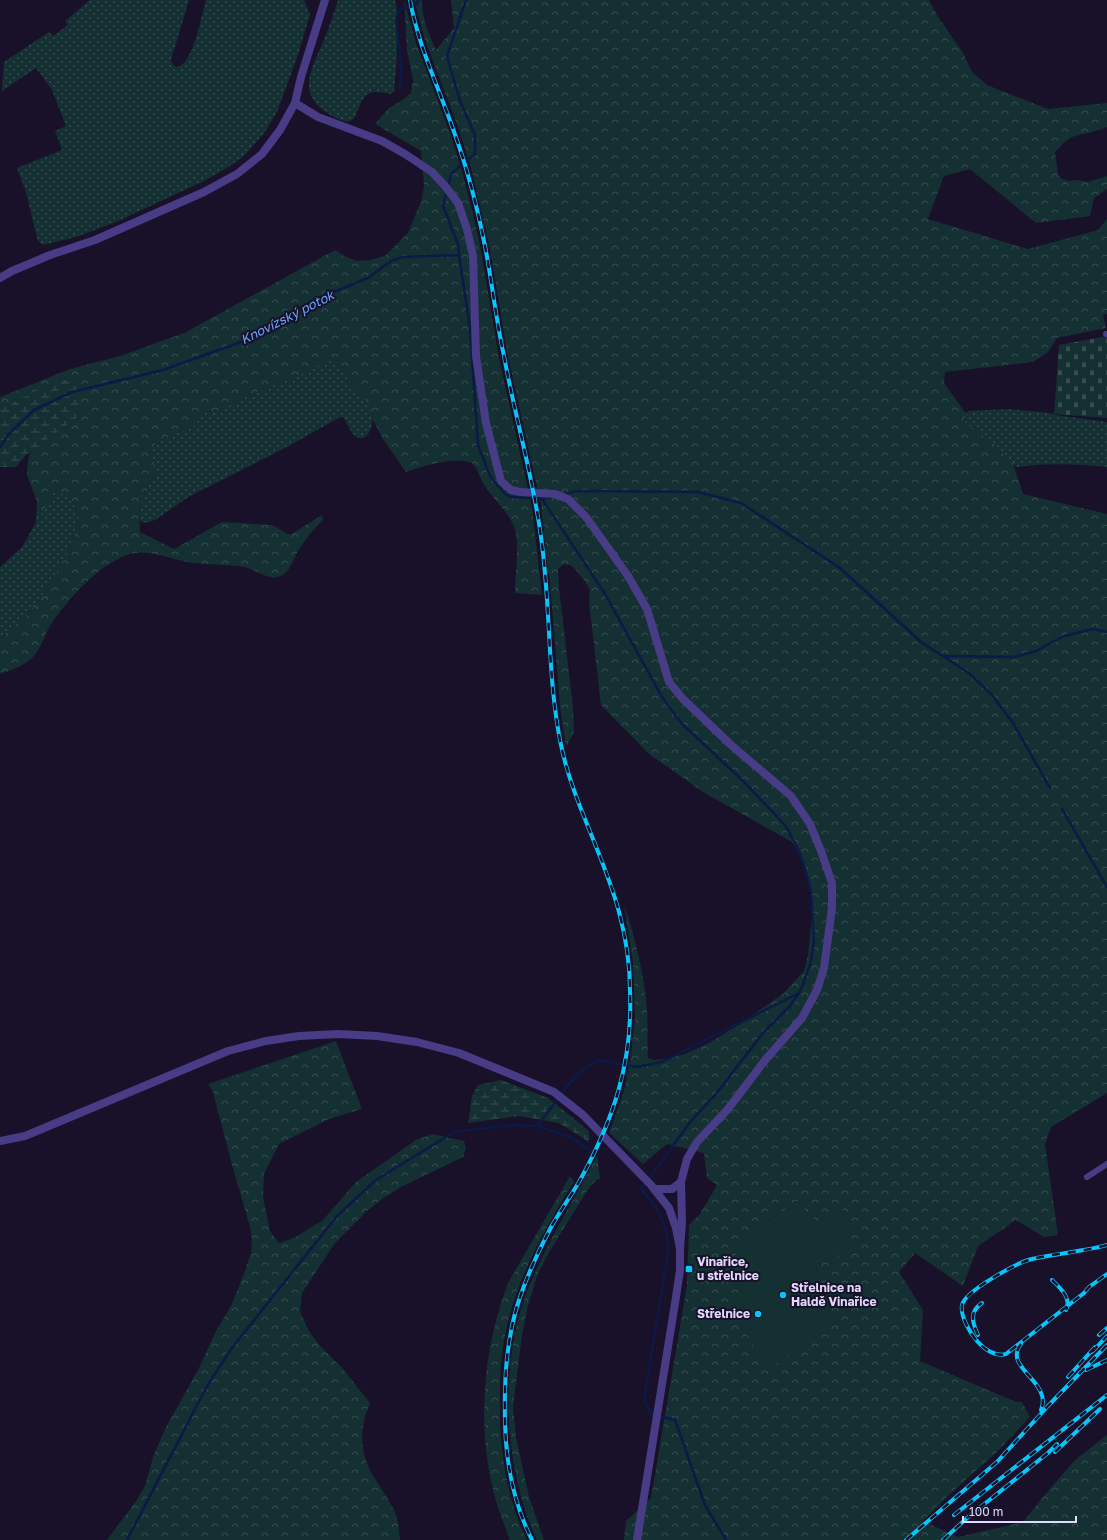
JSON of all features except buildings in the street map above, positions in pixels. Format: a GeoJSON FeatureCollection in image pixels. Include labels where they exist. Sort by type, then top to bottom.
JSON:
{"type":"FeatureCollection","features":[{"type":"Feature","properties":{"kind":"street"},"geometry":{"type":"LineString","coordinates":[[0,278],[12,271],[50,255],[95,240],[204,192],[237,174],[262,154],[280,130],[295,103],[301,78],[325,0]]}},
{"type":"Feature","properties":{"kind":"street"},"geometry":{"type":"LineString","coordinates":[[295,103],[318,117],[382,141],[405,154],[432,172],[458,203],[467,229],[473,256],[476,356],[486,423],[501,481],[511,490],[555,494],[568,499],[586,517],[628,576],[647,609],[669,682],[683,699],[731,745],[791,796],[810,824],[832,883],[832,908],[824,968],[817,990],[802,1018],[766,1059],[728,1109],[697,1142],[687,1159],[681,1182],[682,1223],[680,1270],[637,1540]]}},
{"type":"Feature","properties":{"kind":"street"},"geometry":{"type":"LineString","coordinates":[[0,1140],[26,1136],[228,1051],[266,1041],[299,1036],[346,1034],[377,1036],[417,1042],[458,1053],[554,1092],[583,1115],[641,1175],[669,1208],[676,1228],[680,1249]]}},
{"type":"Feature","properties":{"kind":"street"},"geometry":{"type":"LineString","coordinates":[[1087,1177],[1107,1164]]}},
{"type":"Feature","properties":{"kind":"street"},"geometry":{"type":"LineString","coordinates":[[652,1187],[672,1188],[681,1182]]}},
{"type":"Feature","properties":{"kind":"green space"},"geometry":{"type":"Polygon","coordinates":[[[90,0],[189,0],[171,60],[173,65],[177,67],[183,64],[188,58],[192,49],[206,0],[304,0],[310,14],[298,55],[277,112],[265,132],[244,156],[206,180],[116,222],[76,237],[43,245],[37,238],[26,192],[17,168],[62,150],[55,131],[66,126],[52,90],[36,68],[2,91],[4,62],[49,32],[53,36],[68,25],[65,21],[90,0]]]}},
{"type":"Feature","properties":{"kind":"green space"},"geometry":{"type":"Polygon","coordinates":[[[338,0],[395,0],[397,9],[397,58],[394,91],[391,94],[373,92],[365,96],[356,115],[349,121],[340,120],[319,106],[312,98],[309,89],[311,70],[326,35],[338,0]]]}},
{"type":"Feature","properties":{"kind":"green space"},"geometry":{"type":"Polygon","coordinates":[[[404,0],[416,43],[450,133],[472,210],[480,245],[499,358],[532,507],[542,595],[515,593],[517,548],[514,527],[507,514],[484,485],[474,465],[465,461],[448,461],[406,472],[383,439],[373,420],[372,414],[364,397],[354,388],[337,361],[329,358],[316,367],[250,395],[220,410],[207,412],[202,415],[195,425],[173,434],[153,446],[152,449],[155,475],[146,489],[139,513],[140,532],[174,549],[222,522],[272,525],[290,535],[322,515],[323,520],[303,543],[284,574],[279,577],[269,577],[244,567],[185,562],[160,555],[143,553],[127,555],[116,560],[94,575],[74,595],[50,626],[40,647],[29,661],[21,666],[0,674],[0,638],[25,617],[41,597],[67,554],[79,521],[75,506],[66,494],[54,492],[36,524],[37,501],[27,475],[28,461],[33,440],[0,424],[0,397],[70,369],[120,356],[184,333],[335,250],[344,256],[357,261],[370,260],[385,256],[408,233],[422,199],[424,185],[421,151],[375,124],[389,108],[411,93],[413,80],[407,51],[404,0]]]}},
{"type":"Feature","properties":{"kind":"green space"},"geometry":{"type":"Polygon","coordinates":[[[414,0],[422,0],[426,25],[436,50],[454,28],[451,0],[929,0],[937,15],[963,53],[972,72],[987,85],[1048,109],[1107,103],[1107,127],[1072,137],[1055,152],[1058,175],[1062,179],[1088,182],[1107,176],[1107,189],[1094,198],[1090,216],[1036,223],[970,169],[944,176],[928,219],[1028,249],[1098,230],[1107,219],[1107,314],[1103,315],[1106,328],[1057,338],[1047,353],[1033,362],[945,372],[944,383],[966,413],[965,422],[994,444],[1013,463],[1023,494],[1107,514],[1107,1093],[1051,1127],[1045,1144],[1058,1235],[1044,1237],[1016,1220],[978,1246],[963,1286],[915,1253],[899,1272],[923,1310],[920,1361],[1016,1402],[1022,1402],[1030,1417],[997,1452],[950,1494],[923,1521],[958,1537],[1023,1522],[1075,1460],[1107,1435],[1107,1540],[624,1540],[626,1521],[651,1498],[687,1285],[689,1225],[700,1214],[717,1185],[707,1178],[704,1153],[667,1144],[643,1164],[609,1133],[625,1087],[631,1054],[635,1017],[633,963],[624,904],[644,982],[647,1009],[648,1058],[654,1060],[685,1054],[709,1043],[740,1024],[784,993],[804,971],[808,956],[812,915],[810,893],[806,870],[801,856],[792,842],[703,792],[649,754],[601,705],[589,602],[590,590],[575,569],[570,565],[564,564],[558,569],[559,588],[573,707],[574,732],[566,747],[560,707],[551,594],[541,505],[508,357],[489,244],[471,168],[459,130],[425,40],[414,0]],[[797,1201],[735,1245],[833,1322],[816,1267],[854,1245],[816,1222],[797,1201]]]}},
{"type":"Feature","properties":{"kind":"green space"},"geometry":{"type":"Polygon","coordinates":[[[1107,336],[1107,418],[1054,414],[1059,345],[1107,336]]]}},
{"type":"Feature","properties":{"kind":"green space"},"geometry":{"type":"Polygon","coordinates":[[[329,358],[339,363],[351,384],[363,395],[368,404],[372,423],[367,436],[360,438],[355,436],[344,418],[340,417],[289,446],[190,496],[155,520],[144,523],[140,521],[139,513],[146,489],[154,477],[153,446],[173,434],[195,425],[202,415],[207,412],[220,410],[250,395],[316,367],[329,358]]]}},
{"type":"Feature","properties":{"kind":"green space"},"geometry":{"type":"Polygon","coordinates":[[[76,379],[81,414],[26,455],[16,467],[0,467],[1,409],[38,390],[76,379]]]}},
{"type":"Feature","properties":{"kind":"green space"},"geometry":{"type":"Polygon","coordinates":[[[1009,409],[1049,413],[1107,422],[1107,467],[1062,464],[1016,467],[994,444],[968,426],[965,422],[968,411],[1009,409]]]}},
{"type":"Feature","properties":{"kind":"green space"},"geometry":{"type":"Polygon","coordinates":[[[54,492],[66,494],[75,506],[79,521],[67,554],[41,597],[25,617],[0,638],[0,567],[22,547],[54,492]]]}},
{"type":"Feature","properties":{"kind":"green space"},"geometry":{"type":"Polygon","coordinates":[[[336,1041],[362,1109],[329,1119],[279,1144],[264,1174],[263,1197],[270,1231],[279,1243],[294,1238],[323,1220],[356,1182],[416,1140],[432,1134],[464,1141],[466,1148],[463,1157],[401,1187],[382,1199],[366,1212],[335,1243],[302,1293],[300,1312],[309,1331],[321,1347],[343,1369],[370,1403],[364,1420],[362,1438],[364,1455],[371,1472],[394,1509],[400,1540],[107,1540],[136,1501],[145,1486],[154,1454],[165,1429],[199,1368],[215,1333],[232,1304],[251,1253],[252,1238],[250,1227],[213,1092],[208,1084],[336,1041]]]}},
{"type":"Feature","properties":{"kind":"green space"},"geometry":{"type":"Polygon","coordinates":[[[501,1080],[548,1098],[589,1131],[589,1142],[559,1123],[519,1116],[468,1123],[472,1096],[478,1085],[501,1080]]]}},
{"type":"Feature","properties":{"kind":"green space"},"geometry":{"type":"Polygon","coordinates":[[[597,1156],[600,1178],[592,1184],[585,1194],[538,1273],[528,1305],[522,1335],[513,1407],[516,1437],[529,1497],[544,1540],[537,1540],[526,1513],[512,1452],[509,1419],[511,1355],[517,1325],[525,1297],[540,1260],[597,1156]]]}},
{"type":"Feature","properties":{"kind":"green space"},"geometry":{"type":"Polygon","coordinates":[[[570,1176],[574,1181],[541,1238],[515,1298],[504,1341],[501,1361],[500,1392],[500,1422],[503,1453],[511,1498],[515,1512],[527,1540],[510,1540],[502,1520],[492,1485],[487,1460],[484,1409],[488,1357],[493,1332],[508,1283],[570,1176]]]}},
{"type":"Feature","properties":{"kind":"green space","name":"Střelnice na Haldě Vinařice"},"geometry":{"type":"Polygon","coordinates":[[[797,1201],[816,1222],[843,1210],[854,1246],[816,1267],[834,1322],[765,1371],[743,1325],[735,1245],[797,1201]]]}},
{"type":"Feature","properties":{"kind":"waterway"},"geometry":{"type":"LineString","coordinates":[[400,89],[401,68],[396,18],[400,10],[416,4],[419,0]]}},
{"type":"Feature","properties":{"kind":"waterway","name":"Knovízský potok"},"geometry":{"type":"LineString","coordinates":[[448,186],[452,173],[475,154],[475,135],[460,101],[447,56],[466,0]]}},
{"type":"Feature","properties":{"kind":"waterway","name":"Knovízský potok"},"geometry":{"type":"LineString","coordinates":[[0,447],[8,435],[34,410],[72,392],[163,370],[241,342],[314,300],[368,278],[391,261],[403,257],[459,255],[458,244],[443,206],[447,191]]}},
{"type":"Feature","properties":{"kind":"waterway"},"geometry":{"type":"LineString","coordinates":[[459,255],[470,328],[478,445],[490,476],[505,494],[511,497],[542,499],[605,594],[662,697],[681,723],[741,779],[785,825],[798,849],[811,892],[814,942],[811,961],[799,993],[790,1006],[763,1033],[716,1094],[690,1122],[641,1189],[657,1209],[663,1222],[669,1248],[644,1400],[652,1415],[675,1420],[705,1505],[726,1540]]}},
{"type":"Feature","properties":{"kind":"waterway"},"geometry":{"type":"LineString","coordinates":[[562,495],[576,491],[698,492],[741,503],[840,568],[921,642],[969,673],[991,694],[1013,723],[1050,788]]}},
{"type":"Feature","properties":{"kind":"waterway"},"geometry":{"type":"LineString","coordinates":[[542,499],[552,497]]}},
{"type":"Feature","properties":{"kind":"waterway"},"geometry":{"type":"LineString","coordinates":[[943,656],[1014,657],[1036,651],[1064,636],[1093,629],[1107,632]]}},
{"type":"Feature","properties":{"kind":"waterway"},"geometry":{"type":"LineString","coordinates":[[1062,809],[1107,887]]}},
{"type":"Feature","properties":{"kind":"waterway"},"geometry":{"type":"LineString","coordinates":[[127,1540],[206,1388],[231,1349],[337,1216],[376,1180],[454,1132],[512,1125],[537,1126],[576,1075],[598,1060],[637,1067],[662,1062],[797,994]]}},
{"type":"Feature","properties":{"kind":"waterway"},"geometry":{"type":"LineString","coordinates":[[537,1126],[572,1138],[593,1152]]}},
{"type":"Feature","properties":{"kind":"railway"},"geometry":{"type":"LineString","coordinates":[[410,0],[423,49],[463,158],[479,216],[501,342],[538,514],[544,563],[553,694],[561,745],[573,788],[613,891],[624,932],[629,971],[630,1017],[628,1043],[624,1067],[611,1114],[602,1137],[579,1182],[552,1225],[533,1263],[515,1312],[509,1344],[505,1391],[507,1454],[512,1483],[520,1512],[532,1540]]}},
{"type":"Feature","properties":{"kind":"railway"},"geometry":{"type":"LineString","coordinates":[[1107,1245],[1032,1259],[1004,1271],[972,1292],[965,1299],[962,1305],[964,1319],[974,1338],[980,1344],[994,1353],[1002,1355],[1006,1354],[1107,1274]]}},
{"type":"Feature","properties":{"kind":"railway"},"geometry":{"type":"LineString","coordinates":[[1052,1280],[1062,1290],[1066,1297],[1066,1310]]}},
{"type":"Feature","properties":{"kind":"railway"},"geometry":{"type":"LineString","coordinates":[[978,1335],[973,1322],[973,1314],[982,1303]]}},
{"type":"Feature","properties":{"kind":"railway"},"geometry":{"type":"LineString","coordinates":[[1099,1335],[1107,1328]]}},
{"type":"Feature","properties":{"kind":"railway"},"geometry":{"type":"LineString","coordinates":[[1092,1352],[1107,1336]]}},
{"type":"Feature","properties":{"kind":"railway"},"geometry":{"type":"LineString","coordinates":[[1021,1344],[1017,1353],[1018,1360],[1022,1368],[1040,1391],[1043,1400],[1041,1410]]}},
{"type":"Feature","properties":{"kind":"railway"},"geometry":{"type":"LineString","coordinates":[[906,1540],[997,1462],[1048,1406],[1107,1345]]}},
{"type":"Feature","properties":{"kind":"railway"},"geometry":{"type":"LineString","coordinates":[[1068,1377],[1095,1347]]}},
{"type":"Feature","properties":{"kind":"railway"},"geometry":{"type":"LineString","coordinates":[[1086,1370],[1107,1360]]}},
{"type":"Feature","properties":{"kind":"railway"},"geometry":{"type":"LineString","coordinates":[[954,1515],[1107,1395]]}},
{"type":"Feature","properties":{"kind":"railway"},"geometry":{"type":"LineString","coordinates":[[1055,1452],[1100,1409]]}},
{"type":"Feature","properties":{"kind":"railway"},"geometry":{"type":"LineString","coordinates":[[943,1540],[967,1518],[1048,1453],[1057,1444]]}},
{"type":"Feature","properties":{"kind":"place","name":"Vinařice, u střelnice"},"geometry":{"type":"Point","coordinates":[689,1269]}},
{"type":"Feature","properties":{"kind":"place","name":"Střelnice na Haldě Vinařice"},"geometry":{"type":"Point","coordinates":[783,1295]}},
{"type":"Feature","properties":{"kind":"place","name":"Střelnice"},"geometry":{"type":"Point","coordinates":[758,1314]}}]}
